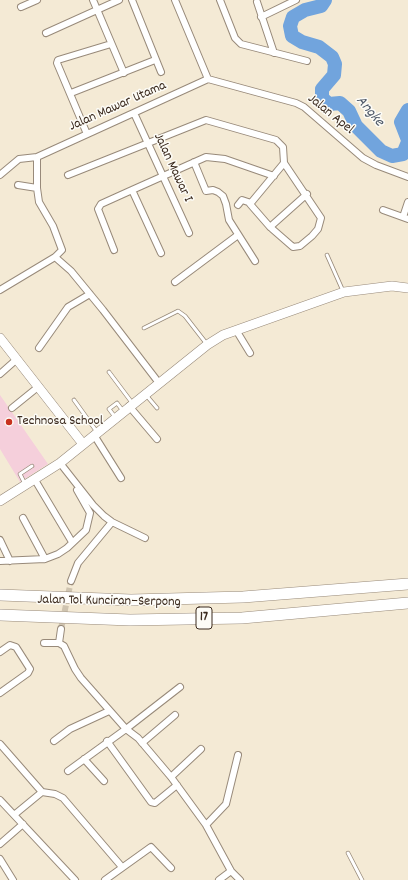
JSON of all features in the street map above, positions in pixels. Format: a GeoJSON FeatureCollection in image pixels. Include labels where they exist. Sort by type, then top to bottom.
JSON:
{"type":"FeatureCollection","features":[{"type":"Feature","properties":{"kind":"highway","name":"Jalan Tol Kunciran–Serpong"},"geometry":{"type":"LineString","coordinates":[[0,595],[130,600],[243,597],[408,584]]}},
{"type":"Feature","properties":{"kind":"highway","name":"Jalan Tol Kunciran–Serpong"},"geometry":{"type":"LineString","coordinates":[[0,615],[130,620],[242,618],[408,604]]}},
{"type":"Feature","properties":{"kind":"street"},"geometry":{"type":"LineString","coordinates":[[21,7],[37,0]]}},
{"type":"Feature","properties":{"kind":"street"},"geometry":{"type":"LineString","coordinates":[[93,0],[124,73]]}},
{"type":"Feature","properties":{"kind":"street"},"geometry":{"type":"LineString","coordinates":[[46,33],[119,0]]}},
{"type":"Feature","properties":{"kind":"street"},"geometry":{"type":"LineString","coordinates":[[132,0],[161,72]]}},
{"type":"Feature","properties":{"kind":"street"},"geometry":{"type":"LineString","coordinates":[[175,0],[208,79]]}},
{"type":"Feature","properties":{"kind":"street"},"geometry":{"type":"LineString","coordinates":[[220,0],[237,41],[241,44],[307,61]]}},
{"type":"Feature","properties":{"kind":"street"},"geometry":{"type":"LineString","coordinates":[[261,17],[296,0]]}},
{"type":"Feature","properties":{"kind":"street"},"geometry":{"type":"LineString","coordinates":[[257,2],[274,53]]}},
{"type":"Feature","properties":{"kind":"street"},"geometry":{"type":"LineString","coordinates":[[87,134],[71,93],[57,65],[58,60],[111,44]]}},
{"type":"Feature","properties":{"kind":"street"},"geometry":{"type":"LineString","coordinates":[[71,93],[156,60]]}},
{"type":"Feature","properties":{"kind":"street","name":"Jalan Apel"},"geometry":{"type":"LineString","coordinates":[[208,79],[304,107],[363,158],[376,165],[408,177]]}},
{"type":"Feature","properties":{"kind":"street","name":"Jalan Mawar Utama"},"geometry":{"type":"LineString","coordinates":[[0,175],[19,159],[37,157],[208,79]]}},
{"type":"Feature","properties":{"kind":"street","name":"Jalan Mawar I"},"geometry":{"type":"LineString","coordinates":[[134,113],[189,233]]}},
{"type":"Feature","properties":{"kind":"street"},"geometry":{"type":"LineString","coordinates":[[68,175],[202,121],[210,121],[276,140],[283,147],[284,163],[307,194],[321,218],[318,229],[300,246],[293,247],[270,227],[252,208],[251,203]]}},
{"type":"Feature","properties":{"kind":"street"},"geometry":{"type":"LineString","coordinates":[[0,290],[55,257],[62,250],[61,245],[39,202],[37,188],[37,157]]}},
{"type":"Feature","properties":{"kind":"street"},"geometry":{"type":"LineString","coordinates":[[114,250],[98,209],[101,204],[206,157],[218,157],[274,176]]}},
{"type":"Feature","properties":{"kind":"street"},"geometry":{"type":"LineString","coordinates":[[194,162],[206,191],[213,190],[223,196],[229,220],[255,260]]}},
{"type":"Feature","properties":{"kind":"street"},"geometry":{"type":"LineString","coordinates":[[251,203],[284,163]]}},
{"type":"Feature","properties":{"kind":"street"},"geometry":{"type":"LineString","coordinates":[[18,185],[37,188]]}},
{"type":"Feature","properties":{"kind":"street"},"geometry":{"type":"LineString","coordinates":[[132,190],[161,253]]}},
{"type":"Feature","properties":{"kind":"street"},"geometry":{"type":"LineString","coordinates":[[270,227],[307,194]]}},
{"type":"Feature","properties":{"kind":"street"},"geometry":{"type":"LineString","coordinates":[[238,204],[242,200],[251,203]]}},
{"type":"Feature","properties":{"kind":"street"},"geometry":{"type":"LineString","coordinates":[[383,210],[406,218],[408,202]]}},
{"type":"Feature","properties":{"kind":"street"},"geometry":{"type":"LineString","coordinates":[[175,282],[238,235]]}},
{"type":"Feature","properties":{"kind":"street"},"geometry":{"type":"LineString","coordinates":[[55,257],[71,271],[159,382]]}},
{"type":"Feature","properties":{"kind":"street"},"geometry":{"type":"LineString","coordinates":[[0,501],[26,486],[60,463],[207,345],[236,330],[344,292],[392,286],[408,288]]}},
{"type":"Feature","properties":{"kind":"street"},"geometry":{"type":"LineString","coordinates":[[39,348],[68,307],[90,294]]}},
{"type":"Feature","properties":{"kind":"street"},"geometry":{"type":"LineString","coordinates":[[236,330],[250,352]]}},
{"type":"Feature","properties":{"kind":"street"},"geometry":{"type":"LineString","coordinates":[[0,338],[66,420],[83,444]]}},
{"type":"Feature","properties":{"kind":"street"},"geometry":{"type":"LineString","coordinates":[[0,374],[17,359]]}},
{"type":"Feature","properties":{"kind":"street"},"geometry":{"type":"LineString","coordinates":[[12,408],[38,387]]}},
{"type":"Feature","properties":{"kind":"street"},"geometry":{"type":"LineString","coordinates":[[128,407],[157,438]]}},
{"type":"Feature","properties":{"kind":"street"},"geometry":{"type":"LineString","coordinates":[[95,434],[121,478]]}},
{"type":"Feature","properties":{"kind":"street"},"geometry":{"type":"LineString","coordinates":[[60,463],[93,505],[112,522],[145,538]]}},
{"type":"Feature","properties":{"kind":"street"},"geometry":{"type":"LineString","coordinates":[[35,480],[72,542]]}},
{"type":"Feature","properties":{"kind":"street"},"geometry":{"type":"LineString","coordinates":[[0,561],[45,559],[58,554],[86,530],[90,513],[77,490]]}},
{"type":"Feature","properties":{"kind":"street"},"geometry":{"type":"LineString","coordinates":[[23,518],[45,559]]}},
{"type":"Feature","properties":{"kind":"street"},"geometry":{"type":"LineString","coordinates":[[71,581],[78,563],[112,522]]}},
{"type":"Feature","properties":{"kind":"street"},"geometry":{"type":"LineString","coordinates":[[0,540],[10,561]]}},
{"type":"Feature","properties":{"kind":"street"},"geometry":{"type":"LineString","coordinates":[[59,643],[61,629]]}},
{"type":"Feature","properties":{"kind":"street"},"geometry":{"type":"LineString","coordinates":[[44,643],[59,643],[66,648],[76,672],[109,711],[142,743],[171,777],[206,825],[231,871],[240,880]]}},
{"type":"Feature","properties":{"kind":"street"},"geometry":{"type":"LineString","coordinates":[[0,652],[10,645],[16,647],[30,669],[28,673],[0,693]]}},
{"type":"Feature","properties":{"kind":"street"},"geometry":{"type":"LineString","coordinates":[[68,771],[180,687]]}},
{"type":"Feature","properties":{"kind":"street"},"geometry":{"type":"LineString","coordinates":[[54,741],[70,729],[109,711]]}},
{"type":"Feature","properties":{"kind":"street"},"geometry":{"type":"LineString","coordinates":[[142,743],[175,715]]}},
{"type":"Feature","properties":{"kind":"street"},"geometry":{"type":"LineString","coordinates":[[107,741],[151,802],[155,803],[177,785]]}},
{"type":"Feature","properties":{"kind":"street"},"geometry":{"type":"LineString","coordinates":[[0,744],[42,792],[55,794],[63,798],[122,867]]}},
{"type":"Feature","properties":{"kind":"street"},"geometry":{"type":"LineString","coordinates":[[171,777],[200,749]]}},
{"type":"Feature","properties":{"kind":"street"},"geometry":{"type":"LineString","coordinates":[[206,825],[226,804],[238,755]]}},
{"type":"Feature","properties":{"kind":"street"},"geometry":{"type":"LineString","coordinates":[[84,759],[104,782]]}},
{"type":"Feature","properties":{"kind":"street"},"geometry":{"type":"LineString","coordinates":[[14,815],[42,792]]}},
{"type":"Feature","properties":{"kind":"street"},"geometry":{"type":"LineString","coordinates":[[0,800],[76,880]]}},
{"type":"Feature","properties":{"kind":"street"},"geometry":{"type":"LineString","coordinates":[[0,844],[23,824]]}},
{"type":"Feature","properties":{"kind":"street"},"geometry":{"type":"LineString","coordinates":[[105,880],[151,847],[171,868]]}},
{"type":"Feature","properties":{"kind":"street"},"geometry":{"type":"LineString","coordinates":[[0,859],[13,880]]}},
{"type":"Feature","properties":{"kind":"street"},"geometry":{"type":"LineString","coordinates":[[219,880],[231,871]]}},
{"type":"Feature","properties":{"kind":"lane"},"geometry":{"type":"LineString","coordinates":[[327,254],[344,292]]}},
{"type":"Feature","properties":{"kind":"lane"},"geometry":{"type":"LineString","coordinates":[[144,328],[178,311],[185,316],[207,345]]}},
{"type":"Feature","properties":{"kind":"lane"},"geometry":{"type":"LineString","coordinates":[[109,372],[128,407]]}},
{"type":"Feature","properties":{"kind":"lane"},"geometry":{"type":"LineString","coordinates":[[145,394],[157,408]]}},
{"type":"Feature","properties":{"kind":"lane"},"geometry":{"type":"LineString","coordinates":[[74,400],[95,434]]}},
{"type":"Feature","properties":{"kind":"lane"},"geometry":{"type":"LineString","coordinates":[[26,486],[20,474],[32,466]]}},
{"type":"Feature","properties":{"kind":"lane"},"geometry":{"type":"LineString","coordinates":[[348,853],[362,880]]}},
{"type":"Feature","properties":{"kind":"shaded area","name":"Technosa School"},"geometry":{"type":"Polygon","coordinates":[[[0,395],[48,464],[20,482],[0,449],[0,395]]]}},
{"type":"Feature","properties":{"kind":"waterway","name":"Angke"},"geometry":{"type":"LineString","coordinates":[[325,0],[321,6],[305,10],[293,17],[290,26],[292,36],[302,42],[319,47],[332,57],[335,64],[334,75],[322,89],[322,98],[329,104],[340,103],[349,111],[356,126],[381,151],[392,156],[403,154],[408,142]]}},
{"type":"Feature","properties":{"kind":"waterway","name":"Angke"},"geometry":{"type":"LineString","coordinates":[[408,110],[401,122],[408,140]]}},
{"type":"Feature","properties":{"kind":"tunnel"},"geometry":{"type":"LineString","coordinates":[[61,629],[71,581]]}},
{"type":"Feature","properties":{"kind":"place","name":"Technosa School"},"geometry":{"type":"Point","coordinates":[9,422]}}]}
